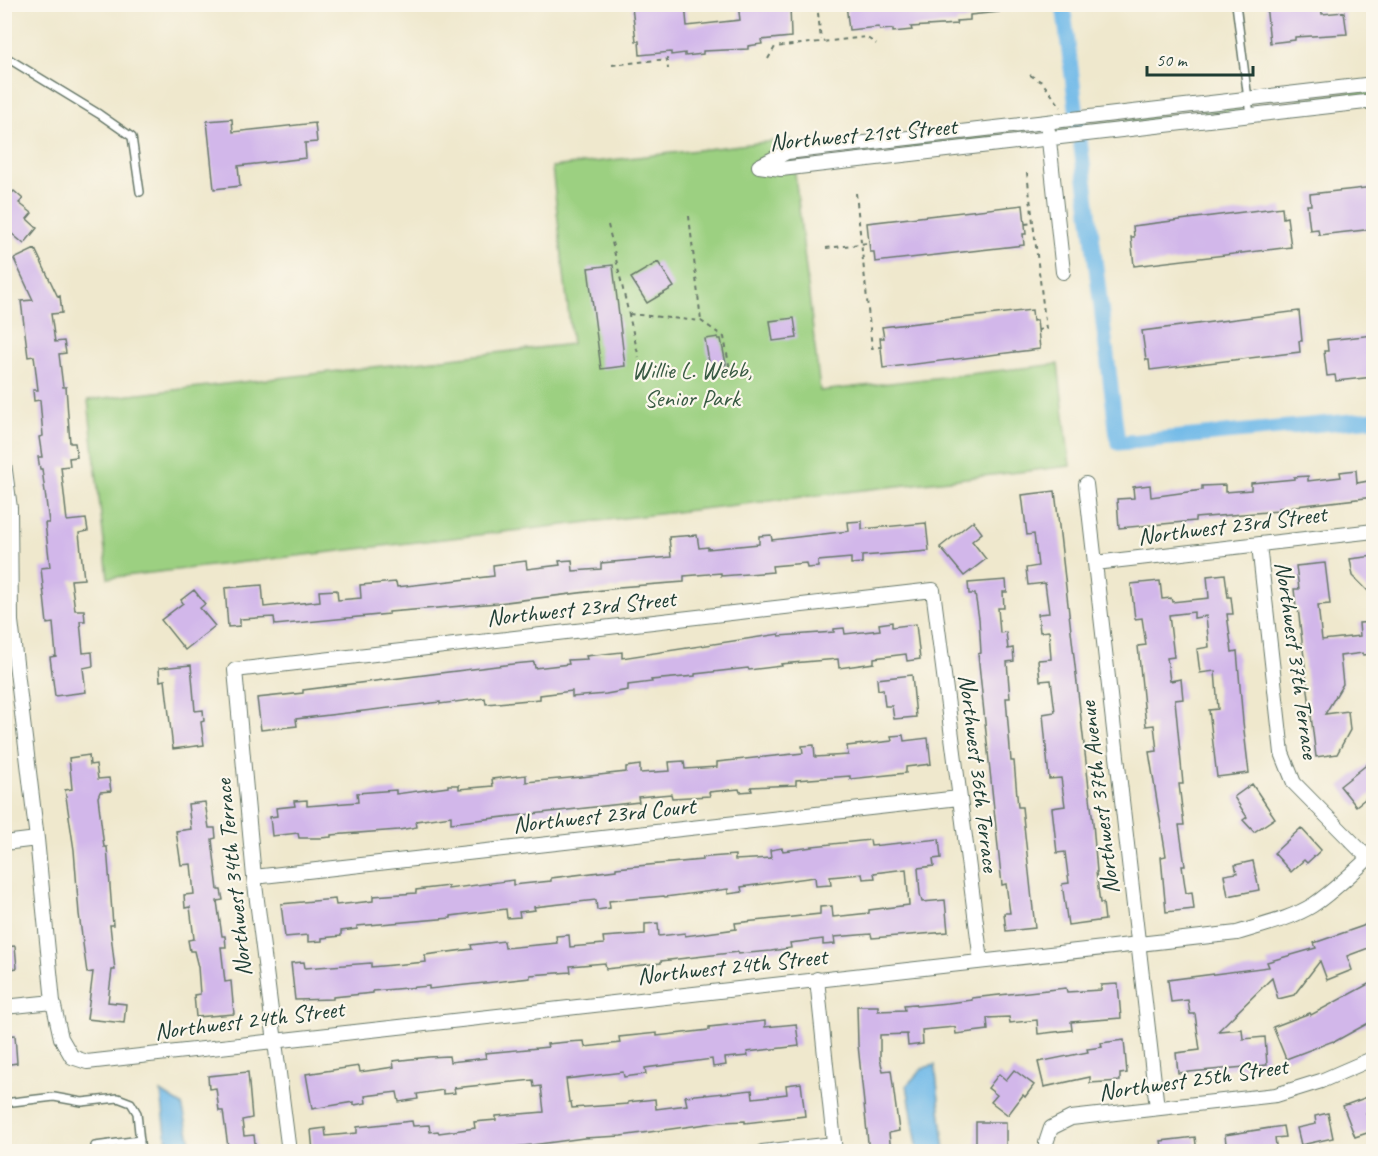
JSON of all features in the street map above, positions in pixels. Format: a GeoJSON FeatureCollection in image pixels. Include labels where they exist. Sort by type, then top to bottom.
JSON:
{"type":"FeatureCollection","features":[{"type":"Feature","properties":{"kind":"street","name":"Northwest 21st Street"},"geometry":{"type":"LineString","coordinates":[[1374,84],[787,152],[759,166],[782,169],[1374,101]]}},
{"type":"Feature","properties":{"kind":"street"},"geometry":{"type":"LineString","coordinates":[[1047,122],[1064,272]]}},
{"type":"Feature","properties":{"kind":"street"},"geometry":{"type":"LineString","coordinates":[[4,463],[10,508],[8,621],[37,839],[53,1002],[4,1007]]}},
{"type":"Feature","properties":{"kind":"street","name":"Northwest 37th Avenue"},"geometry":{"type":"LineString","coordinates":[[1086,484],[1157,1108]]}},
{"type":"Feature","properties":{"kind":"street","name":"Northwest 23rd Street"},"geometry":{"type":"LineString","coordinates":[[1095,563],[1374,531]]}},
{"type":"Feature","properties":{"kind":"street","name":"Northwest 37th Terrace"},"geometry":{"type":"LineString","coordinates":[[1259,545],[1282,753],[1294,783],[1371,855]]}},
{"type":"Feature","properties":{"kind":"street","name":"Northwest 23rd Street"},"geometry":{"type":"LineString","coordinates":[[235,670],[933,590]]}},
{"type":"Feature","properties":{"kind":"street","name":"Northwest 36th Terrace"},"geometry":{"type":"LineString","coordinates":[[933,590],[981,961]]}},
{"type":"Feature","properties":{"kind":"street","name":"Northwest 34th Terrace"},"geometry":{"type":"LineString","coordinates":[[235,670],[254,877],[289,1152]]}},
{"type":"Feature","properties":{"kind":"street","name":"Northwest 23rd Court"},"geometry":{"type":"LineString","coordinates":[[254,877],[959,798]]}},
{"type":"Feature","properties":{"kind":"street"},"geometry":{"type":"LineString","coordinates":[[4,843],[37,839]]}},
{"type":"Feature","properties":{"kind":"street","name":"Northwest 24th Street"},"geometry":{"type":"LineString","coordinates":[[53,1002],[61,1038],[72,1057],[87,1062],[1139,942],[1237,933],[1310,907],[1337,887],[1371,855]]}},
{"type":"Feature","properties":{"kind":"street"},"geometry":{"type":"LineString","coordinates":[[762,1152],[835,1148],[817,979]]}},
{"type":"Feature","properties":{"kind":"street","name":"Northwest 25th Street"},"geometry":{"type":"LineString","coordinates":[[1047,1152],[1046,1143],[1051,1128],[1071,1118],[1276,1095],[1321,1081],[1374,1058]]}},
{"type":"Feature","properties":{"kind":"lane"},"geometry":{"type":"LineString","coordinates":[[1236,4],[1250,115]]}},
{"type":"Feature","properties":{"kind":"lane"},"geometry":{"type":"LineString","coordinates":[[4,56],[132,137],[140,192]]}},
{"type":"Feature","properties":{"kind":"lane"},"geometry":{"type":"LineString","coordinates":[[4,1103],[54,1097],[82,1102],[118,1098],[132,1103],[137,1113],[141,1152]]}},
{"type":"Feature","properties":{"kind":"lane"},"geometry":{"type":"LineString","coordinates":[[95,1146],[140,1140]]}},
{"type":"Feature","properties":{"kind":"path"},"geometry":{"type":"LineString","coordinates":[[817,4],[821,41]]}},
{"type":"Feature","properties":{"kind":"path"},"geometry":{"type":"LineString","coordinates":[[768,59],[775,47],[866,36],[876,44]]}},
{"type":"Feature","properties":{"kind":"path"},"geometry":{"type":"LineString","coordinates":[[612,65],[667,59],[668,69]]}},
{"type":"Feature","properties":{"kind":"path"},"geometry":{"type":"LineString","coordinates":[[1030,75],[1050,90],[1055,101],[1065,111]]}},
{"type":"Feature","properties":{"kind":"path"},"geometry":{"type":"LineString","coordinates":[[1027,173],[1046,329],[1038,330]]}},
{"type":"Feature","properties":{"kind":"path"},"geometry":{"type":"LineString","coordinates":[[856,193],[873,348],[881,348]]}},
{"type":"Feature","properties":{"kind":"path"},"geometry":{"type":"LineString","coordinates":[[689,216],[701,321]]}},
{"type":"Feature","properties":{"kind":"path"},"geometry":{"type":"LineString","coordinates":[[1025,224],[1034,223]]}},
{"type":"Feature","properties":{"kind":"path"},"geometry":{"type":"LineString","coordinates":[[608,225],[639,358]]}},
{"type":"Feature","properties":{"kind":"path"},"geometry":{"type":"LineString","coordinates":[[826,248],[869,243]]}},
{"type":"Feature","properties":{"kind":"path"},"geometry":{"type":"LineString","coordinates":[[629,314],[701,321],[724,338],[730,370],[735,370]]}},
{"type":"Feature","properties":{"kind":"green space"},"geometry":{"type":"Polygon","coordinates":[[[1373,89],[1373,96],[1302,104],[1298,99],[1373,89]]]}},
{"type":"Feature","properties":{"kind":"green space"},"geometry":{"type":"Polygon","coordinates":[[[1242,106],[1239,112],[1059,132],[1055,128],[1242,106]]]}},
{"type":"Feature","properties":{"kind":"green space"},"geometry":{"type":"Polygon","coordinates":[[[1027,131],[1028,134],[1025,136],[847,155],[847,152],[1027,131]]]}},
{"type":"Feature","properties":{"kind":"green space","name":"Willie L. Webb, Senior Park"},"geometry":{"type":"Polygon","coordinates":[[[791,139],[820,391],[1058,364],[1070,466],[108,578],[88,400],[572,344],[552,167],[791,139]]]}},
{"type":"Feature","properties":{"kind":"water"},"geometry":{"type":"Polygon","coordinates":[[[935,1065],[945,1151],[918,1151],[907,1085],[923,1068],[935,1065]]]}},
{"type":"Feature","properties":{"kind":"water"},"geometry":{"type":"Polygon","coordinates":[[[161,1092],[182,1105],[193,1151],[168,1151],[161,1092]]]}},
{"type":"Feature","properties":{"kind":"building"},"geometry":{"type":"Polygon","coordinates":[[[634,4],[685,4],[687,26],[740,20],[738,4],[790,4],[791,37],[761,40],[762,44],[748,46],[748,49],[703,51],[703,54],[685,56],[685,53],[671,55],[671,52],[640,55],[632,7],[635,7],[634,4]]]}},
{"type":"Feature","properties":{"kind":"building"},"geometry":{"type":"Polygon","coordinates":[[[846,4],[999,4],[999,12],[970,15],[970,20],[956,21],[957,24],[911,27],[912,30],[893,32],[893,29],[880,30],[879,27],[849,30],[846,4]]]}},
{"type":"Feature","properties":{"kind":"building"},"geometry":{"type":"Polygon","coordinates":[[[1266,4],[1321,4],[1322,14],[1344,12],[1347,34],[1295,37],[1295,40],[1270,43],[1266,4]]]}},
{"type":"Feature","properties":{"kind":"building"},"geometry":{"type":"Polygon","coordinates":[[[232,119],[233,132],[315,123],[317,142],[305,143],[306,158],[238,166],[240,186],[214,189],[207,121],[232,119]]]}},
{"type":"Feature","properties":{"kind":"building"},"geometry":{"type":"Polygon","coordinates":[[[1374,187],[1374,229],[1319,235],[1318,229],[1310,230],[1307,205],[1311,205],[1310,194],[1374,187]]]}},
{"type":"Feature","properties":{"kind":"building"},"geometry":{"type":"Polygon","coordinates":[[[14,191],[23,199],[19,203],[32,213],[27,219],[37,228],[24,244],[4,227],[4,201],[14,191]]]}},
{"type":"Feature","properties":{"kind":"building"},"geometry":{"type":"Polygon","coordinates":[[[1023,205],[1026,234],[1023,234],[1024,245],[875,262],[874,252],[870,252],[867,223],[1023,205]]]}},
{"type":"Feature","properties":{"kind":"building"},"geometry":{"type":"Polygon","coordinates":[[[1282,207],[1283,218],[1287,217],[1291,247],[1134,266],[1131,237],[1134,237],[1133,226],[1282,207]]]}},
{"type":"Feature","properties":{"kind":"building"},"geometry":{"type":"Polygon","coordinates":[[[35,249],[58,297],[60,296],[62,313],[51,314],[55,342],[64,341],[66,353],[59,354],[63,387],[66,387],[70,443],[75,443],[77,457],[69,458],[70,466],[61,467],[67,521],[86,519],[88,531],[79,533],[84,579],[71,580],[75,610],[84,610],[85,621],[80,621],[83,653],[92,652],[93,666],[83,668],[86,692],[55,696],[50,657],[56,656],[53,623],[47,624],[41,568],[50,567],[45,523],[49,523],[42,469],[40,469],[38,457],[42,457],[39,437],[43,436],[40,400],[34,401],[33,390],[38,390],[34,356],[28,357],[21,301],[33,300],[14,259],[35,249]]]}},
{"type":"Feature","properties":{"kind":"building"},"geometry":{"type":"Polygon","coordinates":[[[658,262],[674,287],[647,303],[631,278],[658,262]]]}},
{"type":"Feature","properties":{"kind":"building"},"geometry":{"type":"Polygon","coordinates":[[[613,265],[625,366],[601,369],[588,268],[613,265]]]}},
{"type":"Feature","properties":{"kind":"building"},"geometry":{"type":"Polygon","coordinates":[[[1032,310],[1033,321],[1037,320],[1040,349],[883,368],[880,338],[884,338],[882,327],[1032,310]]]}},
{"type":"Feature","properties":{"kind":"building"},"geometry":{"type":"Polygon","coordinates":[[[1299,311],[1302,341],[1299,341],[1300,352],[1150,370],[1149,360],[1146,360],[1142,331],[1299,311]]]}},
{"type":"Feature","properties":{"kind":"building"},"geometry":{"type":"Polygon","coordinates":[[[794,318],[797,338],[773,341],[770,321],[794,318]]]}},
{"type":"Feature","properties":{"kind":"building"},"geometry":{"type":"Polygon","coordinates":[[[1374,335],[1374,377],[1336,381],[1335,375],[1327,376],[1324,351],[1328,351],[1327,340],[1374,335]]]}},
{"type":"Feature","properties":{"kind":"building"},"geometry":{"type":"Polygon","coordinates":[[[718,337],[721,339],[725,370],[711,373],[705,339],[718,337]]]}},
{"type":"Feature","properties":{"kind":"building"},"geometry":{"type":"Polygon","coordinates":[[[1356,470],[1357,483],[1374,480],[1374,497],[1279,508],[1279,511],[1195,518],[1195,521],[1119,528],[1117,499],[1134,498],[1133,487],[1150,485],[1151,497],[1202,490],[1202,486],[1225,485],[1225,492],[1251,490],[1251,483],[1308,476],[1308,481],[1341,477],[1340,472],[1356,470]]]}},
{"type":"Feature","properties":{"kind":"building"},"geometry":{"type":"Polygon","coordinates":[[[1055,491],[1093,823],[1096,872],[1105,920],[1068,925],[1062,884],[1069,883],[1065,852],[1057,853],[1052,808],[1065,806],[1061,778],[1049,779],[1043,714],[1055,712],[1051,680],[1040,681],[1038,660],[1051,659],[1049,631],[1040,632],[1038,614],[1049,613],[1045,583],[1028,585],[1026,568],[1038,566],[1034,534],[1027,535],[1022,495],[1055,491]]]}},
{"type":"Feature","properties":{"kind":"building"},"geometry":{"type":"Polygon","coordinates":[[[862,521],[862,529],[926,523],[929,551],[862,556],[862,563],[851,564],[851,558],[818,561],[818,567],[807,568],[806,563],[772,566],[773,572],[684,576],[684,582],[619,587],[498,603],[389,612],[389,614],[275,625],[274,617],[240,619],[240,626],[228,627],[225,588],[262,585],[264,607],[320,601],[319,591],[337,590],[338,600],[361,598],[360,585],[396,582],[397,587],[494,576],[493,565],[526,561],[527,569],[560,565],[559,561],[572,560],[573,571],[601,569],[601,563],[671,557],[669,537],[697,535],[699,548],[708,547],[708,549],[759,544],[759,536],[771,535],[772,540],[849,531],[848,522],[862,521]]]}},
{"type":"Feature","properties":{"kind":"building"},"geometry":{"type":"Polygon","coordinates":[[[973,521],[982,533],[972,541],[986,559],[964,576],[940,547],[973,521]]]}},
{"type":"Feature","properties":{"kind":"building"},"geometry":{"type":"Polygon","coordinates":[[[1374,556],[1374,597],[1353,576],[1350,559],[1374,556]]]}},
{"type":"Feature","properties":{"kind":"building"},"geometry":{"type":"Polygon","coordinates":[[[1325,563],[1330,604],[1318,605],[1322,640],[1360,636],[1359,623],[1374,622],[1374,654],[1340,656],[1343,684],[1325,714],[1348,711],[1350,730],[1337,754],[1316,757],[1294,589],[1299,589],[1296,566],[1325,563]]]}},
{"type":"Feature","properties":{"kind":"building"},"geometry":{"type":"Polygon","coordinates":[[[1225,574],[1228,597],[1231,597],[1233,614],[1227,614],[1232,652],[1237,651],[1249,773],[1217,777],[1209,710],[1218,709],[1215,671],[1200,673],[1197,649],[1209,647],[1206,616],[1194,618],[1194,612],[1169,615],[1174,657],[1167,658],[1170,681],[1181,679],[1183,699],[1175,700],[1183,784],[1179,784],[1184,825],[1179,825],[1185,866],[1182,866],[1186,893],[1192,892],[1194,909],[1166,912],[1161,857],[1166,856],[1149,752],[1157,751],[1154,725],[1146,726],[1138,646],[1146,645],[1142,618],[1135,619],[1131,584],[1160,581],[1162,599],[1171,598],[1172,602],[1209,598],[1207,576],[1225,574]]]}},
{"type":"Feature","properties":{"kind":"building"},"geometry":{"type":"Polygon","coordinates":[[[1006,580],[1007,592],[1003,592],[1004,608],[998,608],[1000,633],[1006,632],[1008,649],[1013,648],[1014,661],[1007,662],[1010,698],[1006,698],[1011,761],[1014,761],[1018,807],[1022,807],[1035,928],[1006,931],[1004,913],[1010,913],[1006,884],[1002,885],[978,654],[981,653],[979,619],[975,594],[969,594],[968,583],[1006,580]]]}},
{"type":"Feature","properties":{"kind":"building"},"geometry":{"type":"Polygon","coordinates":[[[194,590],[205,604],[200,608],[215,626],[185,650],[161,620],[183,603],[181,600],[194,590]]]}},
{"type":"Feature","properties":{"kind":"building"},"geometry":{"type":"Polygon","coordinates":[[[892,622],[892,627],[916,624],[920,659],[907,661],[906,654],[874,658],[874,663],[839,668],[838,659],[781,664],[782,666],[651,680],[652,682],[628,685],[628,690],[606,694],[572,697],[572,691],[540,695],[540,699],[486,704],[485,698],[440,704],[440,702],[296,719],[297,726],[261,730],[257,698],[303,693],[303,690],[513,664],[534,662],[535,668],[569,664],[568,660],[622,652],[622,658],[779,634],[779,636],[834,632],[834,629],[844,628],[845,634],[880,630],[879,624],[892,622]]]}},
{"type":"Feature","properties":{"kind":"building"},"geometry":{"type":"Polygon","coordinates":[[[191,665],[195,711],[203,710],[204,721],[201,722],[204,745],[173,749],[165,680],[160,681],[159,668],[191,665]]]}},
{"type":"Feature","properties":{"kind":"building"},"geometry":{"type":"Polygon","coordinates":[[[912,675],[916,717],[894,719],[892,706],[885,706],[883,689],[878,690],[877,679],[912,675]]]}},
{"type":"Feature","properties":{"kind":"building"},"geometry":{"type":"Polygon","coordinates":[[[903,735],[904,741],[928,738],[931,764],[906,767],[906,773],[850,779],[850,776],[796,780],[796,785],[751,787],[752,791],[740,792],[739,789],[709,792],[710,796],[672,798],[671,794],[638,797],[639,802],[451,823],[451,816],[416,821],[417,827],[399,830],[331,835],[331,837],[320,838],[299,838],[298,833],[272,836],[270,817],[277,816],[276,808],[295,806],[294,801],[307,800],[307,806],[358,802],[357,793],[396,790],[396,794],[448,787],[448,785],[459,785],[459,789],[493,786],[492,779],[526,775],[526,782],[581,777],[626,772],[626,767],[640,765],[640,773],[670,771],[669,762],[684,761],[685,769],[717,767],[717,762],[803,753],[802,746],[814,745],[815,757],[848,755],[847,746],[892,741],[891,736],[903,735]]]}},
{"type":"Feature","properties":{"kind":"building"},"geometry":{"type":"Polygon","coordinates":[[[89,755],[90,765],[96,764],[98,779],[109,778],[111,791],[100,792],[98,797],[104,847],[107,847],[113,925],[110,925],[115,970],[112,970],[108,1002],[126,1004],[124,1023],[87,1019],[93,972],[87,973],[65,790],[72,789],[69,758],[89,755]]]}},
{"type":"Feature","properties":{"kind":"building"},"geometry":{"type":"Polygon","coordinates":[[[1374,759],[1374,792],[1356,806],[1340,786],[1374,759]]]}},
{"type":"Feature","properties":{"kind":"building"},"geometry":{"type":"Polygon","coordinates":[[[1252,784],[1275,818],[1254,832],[1243,820],[1247,817],[1234,797],[1252,784]]]}},
{"type":"Feature","properties":{"kind":"building"},"geometry":{"type":"Polygon","coordinates":[[[205,802],[209,828],[215,828],[216,838],[212,839],[218,890],[221,890],[223,900],[217,901],[222,936],[225,936],[226,947],[221,947],[225,982],[231,981],[234,1014],[196,1017],[194,995],[200,994],[198,967],[194,951],[190,951],[188,940],[194,939],[190,907],[185,908],[184,895],[194,894],[191,864],[181,865],[176,831],[191,829],[188,804],[205,802]]]}},
{"type":"Feature","properties":{"kind":"building"},"geometry":{"type":"Polygon","coordinates":[[[1301,828],[1321,850],[1307,863],[1304,860],[1291,872],[1274,853],[1301,828]]]}},
{"type":"Feature","properties":{"kind":"building"},"geometry":{"type":"Polygon","coordinates":[[[939,839],[941,858],[933,859],[934,866],[918,868],[920,894],[922,902],[945,900],[948,932],[872,938],[871,934],[834,937],[835,944],[823,945],[823,939],[790,943],[791,948],[771,951],[738,954],[738,952],[606,969],[605,963],[570,966],[571,972],[530,975],[530,978],[429,989],[429,986],[373,991],[373,993],[333,997],[333,999],[295,1000],[291,963],[304,962],[305,968],[371,963],[371,967],[426,962],[425,955],[472,949],[471,945],[504,941],[505,948],[557,943],[556,936],[569,935],[570,947],[604,944],[603,937],[645,934],[645,924],[658,923],[659,936],[685,933],[685,936],[736,929],[735,923],[820,914],[820,907],[832,906],[833,917],[869,913],[869,910],[909,905],[906,869],[874,873],[875,878],[863,879],[862,874],[830,877],[831,885],[816,886],[815,877],[741,887],[742,892],[728,894],[728,889],[609,901],[610,908],[597,910],[596,900],[534,907],[535,910],[519,912],[520,917],[507,918],[506,909],[451,916],[451,918],[357,926],[357,929],[341,931],[341,936],[308,942],[308,935],[285,937],[281,904],[335,899],[336,905],[373,901],[373,896],[416,893],[416,890],[448,886],[448,889],[513,880],[513,885],[551,881],[551,878],[616,870],[616,868],[702,860],[702,858],[709,857],[735,855],[735,860],[771,858],[770,850],[782,848],[783,851],[870,840],[871,846],[939,839]]]}},
{"type":"Feature","properties":{"kind":"building"},"geometry":{"type":"Polygon","coordinates":[[[1253,861],[1259,890],[1228,896],[1224,875],[1237,873],[1235,865],[1253,861]]]}},
{"type":"Feature","properties":{"kind":"building"},"geometry":{"type":"Polygon","coordinates":[[[1374,917],[1374,946],[1347,956],[1352,970],[1327,980],[1320,961],[1294,995],[1278,999],[1272,978],[1218,1031],[1242,1029],[1243,1039],[1265,1037],[1267,1065],[1178,1073],[1176,1053],[1200,1050],[1195,1014],[1190,1014],[1188,1000],[1171,1002],[1168,980],[1269,967],[1267,962],[1316,948],[1314,943],[1363,926],[1374,917]]]}},
{"type":"Feature","properties":{"kind":"building"},"geometry":{"type":"Polygon","coordinates":[[[15,946],[17,968],[4,970],[4,947],[15,946]]]}},
{"type":"Feature","properties":{"kind":"building"},"geometry":{"type":"Polygon","coordinates":[[[1374,981],[1374,1020],[1334,1042],[1286,1059],[1273,1027],[1310,1013],[1311,1015],[1374,981]]]}},
{"type":"Feature","properties":{"kind":"building"},"geometry":{"type":"Polygon","coordinates":[[[1118,984],[1121,1018],[1071,1022],[1072,1030],[1038,1034],[1037,1020],[1010,1023],[1009,1017],[987,1018],[988,1030],[956,1034],[955,1027],[922,1030],[923,1044],[908,1046],[907,1034],[880,1035],[880,1059],[883,1071],[891,1070],[899,1131],[889,1133],[891,1152],[869,1152],[858,1045],[857,1006],[878,1006],[878,1011],[905,1010],[904,1005],[948,1003],[972,1000],[972,998],[1066,988],[1067,992],[1101,990],[1101,985],[1118,984]]]}},
{"type":"Feature","properties":{"kind":"building"},"geometry":{"type":"Polygon","coordinates":[[[765,1021],[765,1027],[796,1024],[799,1046],[747,1052],[748,1056],[725,1058],[726,1065],[713,1067],[712,1059],[645,1068],[646,1074],[624,1077],[623,1072],[566,1079],[569,1102],[572,1108],[628,1104],[628,1102],[655,1099],[656,1109],[687,1105],[685,1096],[752,1090],[753,1098],[787,1094],[786,1085],[801,1083],[805,1116],[745,1123],[745,1121],[721,1122],[621,1136],[584,1138],[466,1152],[450,1152],[450,1149],[428,1152],[313,1152],[311,1130],[325,1128],[326,1136],[357,1133],[357,1127],[412,1121],[413,1126],[429,1125],[430,1132],[438,1131],[439,1133],[475,1128],[474,1122],[496,1120],[496,1116],[544,1112],[541,1086],[534,1087],[533,1080],[454,1088],[455,1093],[443,1094],[443,1090],[417,1094],[418,1099],[399,1102],[397,1092],[365,1096],[366,1103],[354,1105],[354,1102],[312,1109],[306,1074],[359,1066],[360,1072],[394,1067],[393,1061],[429,1057],[449,1056],[450,1062],[486,1058],[485,1053],[548,1047],[547,1044],[567,1042],[584,1041],[585,1047],[620,1043],[619,1037],[657,1033],[657,1036],[765,1021]]]}},
{"type":"Feature","properties":{"kind":"building"},"geometry":{"type":"Polygon","coordinates":[[[15,1035],[17,1063],[4,1065],[4,1036],[15,1035]]]}},
{"type":"Feature","properties":{"kind":"building"},"geometry":{"type":"Polygon","coordinates":[[[1124,1040],[1127,1073],[1120,1074],[1120,1081],[1090,1083],[1090,1077],[1044,1087],[1038,1062],[1088,1052],[1087,1049],[1102,1047],[1101,1043],[1124,1040]]]}},
{"type":"Feature","properties":{"kind":"building"},"geometry":{"type":"Polygon","coordinates":[[[1014,1070],[1034,1085],[1008,1115],[991,1102],[997,1095],[988,1088],[999,1074],[1006,1080],[1014,1070]]]}},
{"type":"Feature","properties":{"kind":"building"},"geometry":{"type":"Polygon","coordinates":[[[248,1072],[252,1118],[242,1120],[244,1136],[254,1135],[256,1152],[238,1152],[237,1146],[228,1147],[223,1111],[219,1111],[216,1088],[209,1089],[208,1076],[248,1072]]]}},
{"type":"Feature","properties":{"kind":"building"},"geometry":{"type":"Polygon","coordinates":[[[1370,1096],[1374,1111],[1366,1113],[1373,1131],[1355,1137],[1343,1106],[1370,1096]]]}},
{"type":"Feature","properties":{"kind":"building"},"geometry":{"type":"Polygon","coordinates":[[[1328,1113],[1333,1138],[1301,1145],[1297,1128],[1316,1124],[1315,1116],[1328,1113]]]}},
{"type":"Feature","properties":{"kind":"building"},"geometry":{"type":"Polygon","coordinates":[[[976,1122],[1006,1122],[1006,1152],[976,1152],[976,1122]]]}},
{"type":"Feature","properties":{"kind":"building"},"geometry":{"type":"Polygon","coordinates":[[[1283,1126],[1285,1137],[1275,1138],[1277,1152],[1227,1152],[1225,1135],[1283,1126]]]}},
{"type":"Feature","properties":{"kind":"building"},"geometry":{"type":"Polygon","coordinates":[[[1195,1137],[1197,1152],[1163,1152],[1161,1141],[1195,1137]]]}},
{"type":"Feature","properties":{"kind":"waterway"},"geometry":{"type":"LineString","coordinates":[[1063,4],[1118,443],[1374,419]]}}]}
